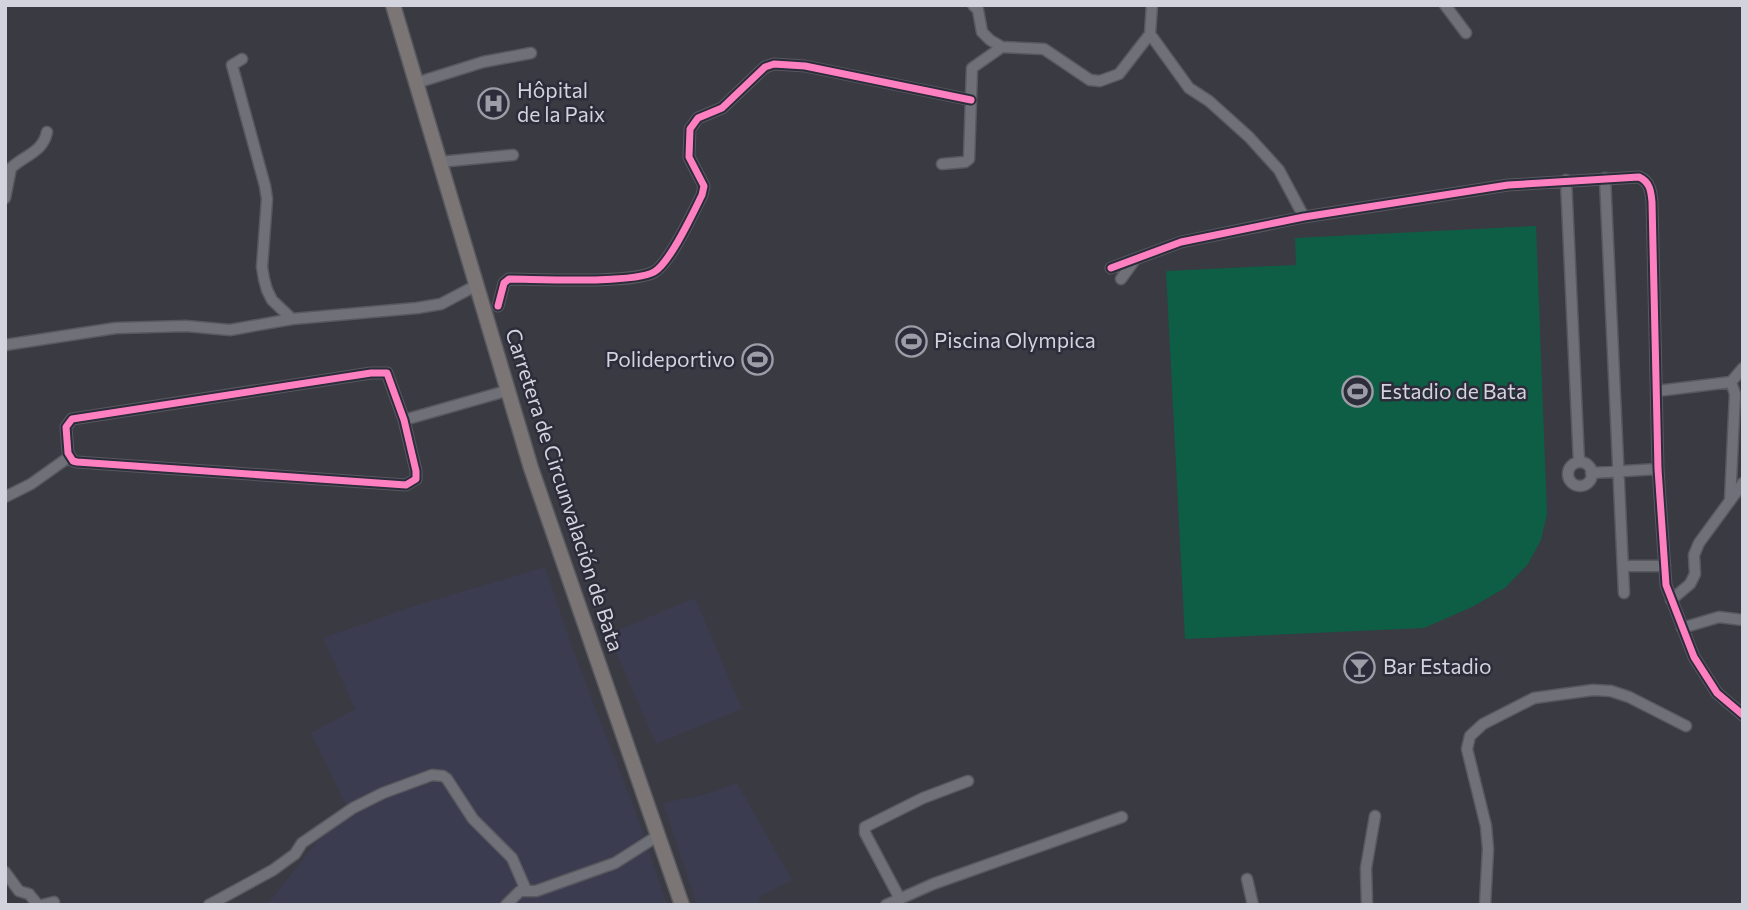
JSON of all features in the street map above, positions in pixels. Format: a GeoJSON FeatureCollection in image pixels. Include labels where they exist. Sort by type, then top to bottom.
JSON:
{"type":"FeatureCollection","features":[{"type":"Feature","properties":{"kind":"main road","name":"Carretera de Circunvalación de Bata"},"geometry":{"type":"LineString","coordinates":[[393,5],[506,391],[563,565],[682,905]]}},
{"type":"Feature","properties":{"kind":"street"},"geometry":{"type":"LineString","coordinates":[[973,5],[978,10],[982,32],[1002,47],[1044,49],[1090,80],[1100,81],[1109,80],[1119,74],[1150,34],[1152,5]]}},
{"type":"Feature","properties":{"kind":"street"},"geometry":{"type":"LineString","coordinates":[[1445,5],[1466,33]]}},
{"type":"Feature","properties":{"kind":"street"},"geometry":{"type":"LineString","coordinates":[[1150,34],[1189,88],[1209,101],[1250,138],[1279,170],[1304,217]]}},
{"type":"Feature","properties":{"kind":"street"},"geometry":{"type":"LineString","coordinates":[[942,164],[965,162],[969,159],[973,66],[1002,47]]}},
{"type":"Feature","properties":{"kind":"street"},"geometry":{"type":"LineString","coordinates":[[416,83],[483,62],[531,52]]}},
{"type":"Feature","properties":{"kind":"street"},"geometry":{"type":"LineString","coordinates":[[242,60],[232,65],[262,168],[267,200],[262,267],[264,279],[272,300],[292,319]]}},
{"type":"Feature","properties":{"kind":"street"},"geometry":{"type":"LineString","coordinates":[[498,306],[504,282],[509,279],[620,279],[653,272],[666,259],[702,195],[704,186],[689,157],[689,137],[693,123],[698,118],[722,108],[765,67],[774,64],[804,65],[971,100]]}},
{"type":"Feature","properties":{"kind":"street"},"geometry":{"type":"LineString","coordinates":[[5,198],[11,168],[36,151],[46,139],[47,132]]}},
{"type":"Feature","properties":{"kind":"street"},"geometry":{"type":"LineString","coordinates":[[439,162],[513,155]]}},
{"type":"Feature","properties":{"kind":"street"},"geometry":{"type":"LineString","coordinates":[[1111,268],[1181,242],[1304,217],[1508,185],[1605,178],[1639,177],[1645,180],[1650,188],[1658,469],[1666,585],[1694,657],[1717,693],[1743,715]]}},
{"type":"Feature","properties":{"kind":"street"},"geometry":{"type":"LineString","coordinates":[[1605,178],[1624,593]]}},
{"type":"Feature","properties":{"kind":"street"},"geometry":{"type":"LineString","coordinates":[[1566,180],[1579,462]]}},
{"type":"Feature","properties":{"kind":"street"},"geometry":{"type":"LineString","coordinates":[[1121,279],[1134,261]]}},
{"type":"Feature","properties":{"kind":"street"},"geometry":{"type":"LineString","coordinates":[[5,345],[116,328],[186,327],[230,330],[292,319],[418,308],[441,304],[477,285]]}},
{"type":"Feature","properties":{"kind":"street"},"geometry":{"type":"LineString","coordinates":[[1657,391],[1731,382],[1743,368]]}},
{"type":"Feature","properties":{"kind":"street"},"geometry":{"type":"LineString","coordinates":[[371,373],[387,373],[404,420],[416,479],[406,485],[77,462],[69,457],[66,427],[72,419],[371,373]]}},
{"type":"Feature","properties":{"kind":"street"},"geometry":{"type":"LineString","coordinates":[[1730,504],[1739,404],[1731,382]]}},
{"type":"Feature","properties":{"kind":"street"},"geometry":{"type":"LineString","coordinates":[[404,420],[506,391]]}},
{"type":"Feature","properties":{"kind":"street"},"geometry":{"type":"LineString","coordinates":[[5,497],[31,484],[69,457]]}},
{"type":"Feature","properties":{"kind":"street"},"geometry":{"type":"LineString","coordinates":[[1579,462],[1589,466],[1591,472],[1590,480],[1584,485],[1573,483],[1568,477],[1568,470],[1579,462]]}},
{"type":"Feature","properties":{"kind":"street"},"geometry":{"type":"LineString","coordinates":[[1591,472],[1658,469]]}},
{"type":"Feature","properties":{"kind":"street"},"geometry":{"type":"LineString","coordinates":[[1671,600],[1690,584],[1695,574],[1694,555],[1699,543],[1743,484]]}},
{"type":"Feature","properties":{"kind":"street"},"geometry":{"type":"LineString","coordinates":[[1623,566],[1665,566]]}},
{"type":"Feature","properties":{"kind":"street"},"geometry":{"type":"LineString","coordinates":[[1682,628],[1719,617],[1743,620]]}},
{"type":"Feature","properties":{"kind":"street"},"geometry":{"type":"LineString","coordinates":[[1485,905],[1489,849],[1486,826],[1466,749],[1470,736],[1483,724],[1534,698],[1593,690],[1611,691],[1629,697],[1686,726]]}},
{"type":"Feature","properties":{"kind":"street"},"geometry":{"type":"LineString","coordinates":[[209,905],[273,870],[295,855],[302,843],[353,808],[383,793],[432,775],[447,779],[473,819],[512,858],[526,890]]}},
{"type":"Feature","properties":{"kind":"street"},"geometry":{"type":"LineString","coordinates":[[900,899],[865,833],[865,827],[923,798],[968,781]]}},
{"type":"Feature","properties":{"kind":"street"},"geometry":{"type":"LineString","coordinates":[[1367,905],[1366,868],[1375,816]]}},
{"type":"Feature","properties":{"kind":"street"},"geometry":{"type":"LineString","coordinates":[[886,905],[933,884],[1122,817]]}},
{"type":"Feature","properties":{"kind":"street"},"geometry":{"type":"LineString","coordinates":[[506,905],[516,893],[536,891],[615,863],[659,835]]}},
{"type":"Feature","properties":{"kind":"street"},"geometry":{"type":"LineString","coordinates":[[5,872],[19,891],[29,894],[40,905],[54,902]]}},
{"type":"Feature","properties":{"kind":"street"},"geometry":{"type":"LineString","coordinates":[[1247,879],[1253,905]]}},
{"type":"Feature","properties":{"kind":"shaded area"},"geometry":{"type":"Polygon","coordinates":[[[545,567],[576,658],[638,818],[667,905],[267,905],[346,805],[311,733],[355,709],[323,638],[411,607],[545,567]]]}},
{"type":"Feature","properties":{"kind":"shaded area"},"geometry":{"type":"Polygon","coordinates":[[[695,598],[742,709],[656,744],[608,634],[695,598]]]}},
{"type":"Feature","properties":{"kind":"shaded area"},"geometry":{"type":"Polygon","coordinates":[[[737,783],[792,880],[759,897],[761,905],[697,905],[663,803],[706,794],[737,783]]]}},
{"type":"Feature","properties":{"kind":"green space","name":"Estadio de Bata"},"geometry":{"type":"Polygon","coordinates":[[[1536,226],[1547,514],[1541,540],[1528,564],[1505,588],[1472,607],[1424,628],[1185,639],[1166,271],[1296,265],[1295,238],[1536,226]]]}},
{"type":"Feature","properties":{"kind":"cycle path"},"geometry":{"type":"LineString","coordinates":[[498,306],[504,283],[509,279],[626,278],[643,276],[660,267],[681,237],[704,186],[689,157],[690,129],[698,118],[722,108],[765,67],[774,64],[805,66],[971,100]]}},
{"type":"Feature","properties":{"kind":"cycle path"},"geometry":{"type":"LineString","coordinates":[[1111,268],[1181,242],[1304,217],[1508,185],[1639,177],[1646,181],[1652,202],[1658,469],[1666,585],[1694,657],[1717,693],[1743,715]]}},
{"type":"Feature","properties":{"kind":"cycle path"},"geometry":{"type":"LineString","coordinates":[[371,373],[387,373],[404,420],[416,471],[416,479],[406,485],[77,462],[73,461],[68,453],[66,427],[72,419],[371,373]]}},
{"type":"Feature","properties":{"kind":"place","name":"Hôpital de la Paix"},"geometry":{"type":"Point","coordinates":[494,103]}},
{"type":"Feature","properties":{"kind":"place","name":"Piscina Olympica"},"geometry":{"type":"Point","coordinates":[911,341]}},
{"type":"Feature","properties":{"kind":"place","name":"Polideportivo"},"geometry":{"type":"Point","coordinates":[758,360]}},
{"type":"Feature","properties":{"kind":"place","name":"Estadio de Bata"},"geometry":{"type":"Point","coordinates":[1357,392]}},
{"type":"Feature","properties":{"kind":"place","name":"Bar Estadio"},"geometry":{"type":"Point","coordinates":[1360,667]}}]}
